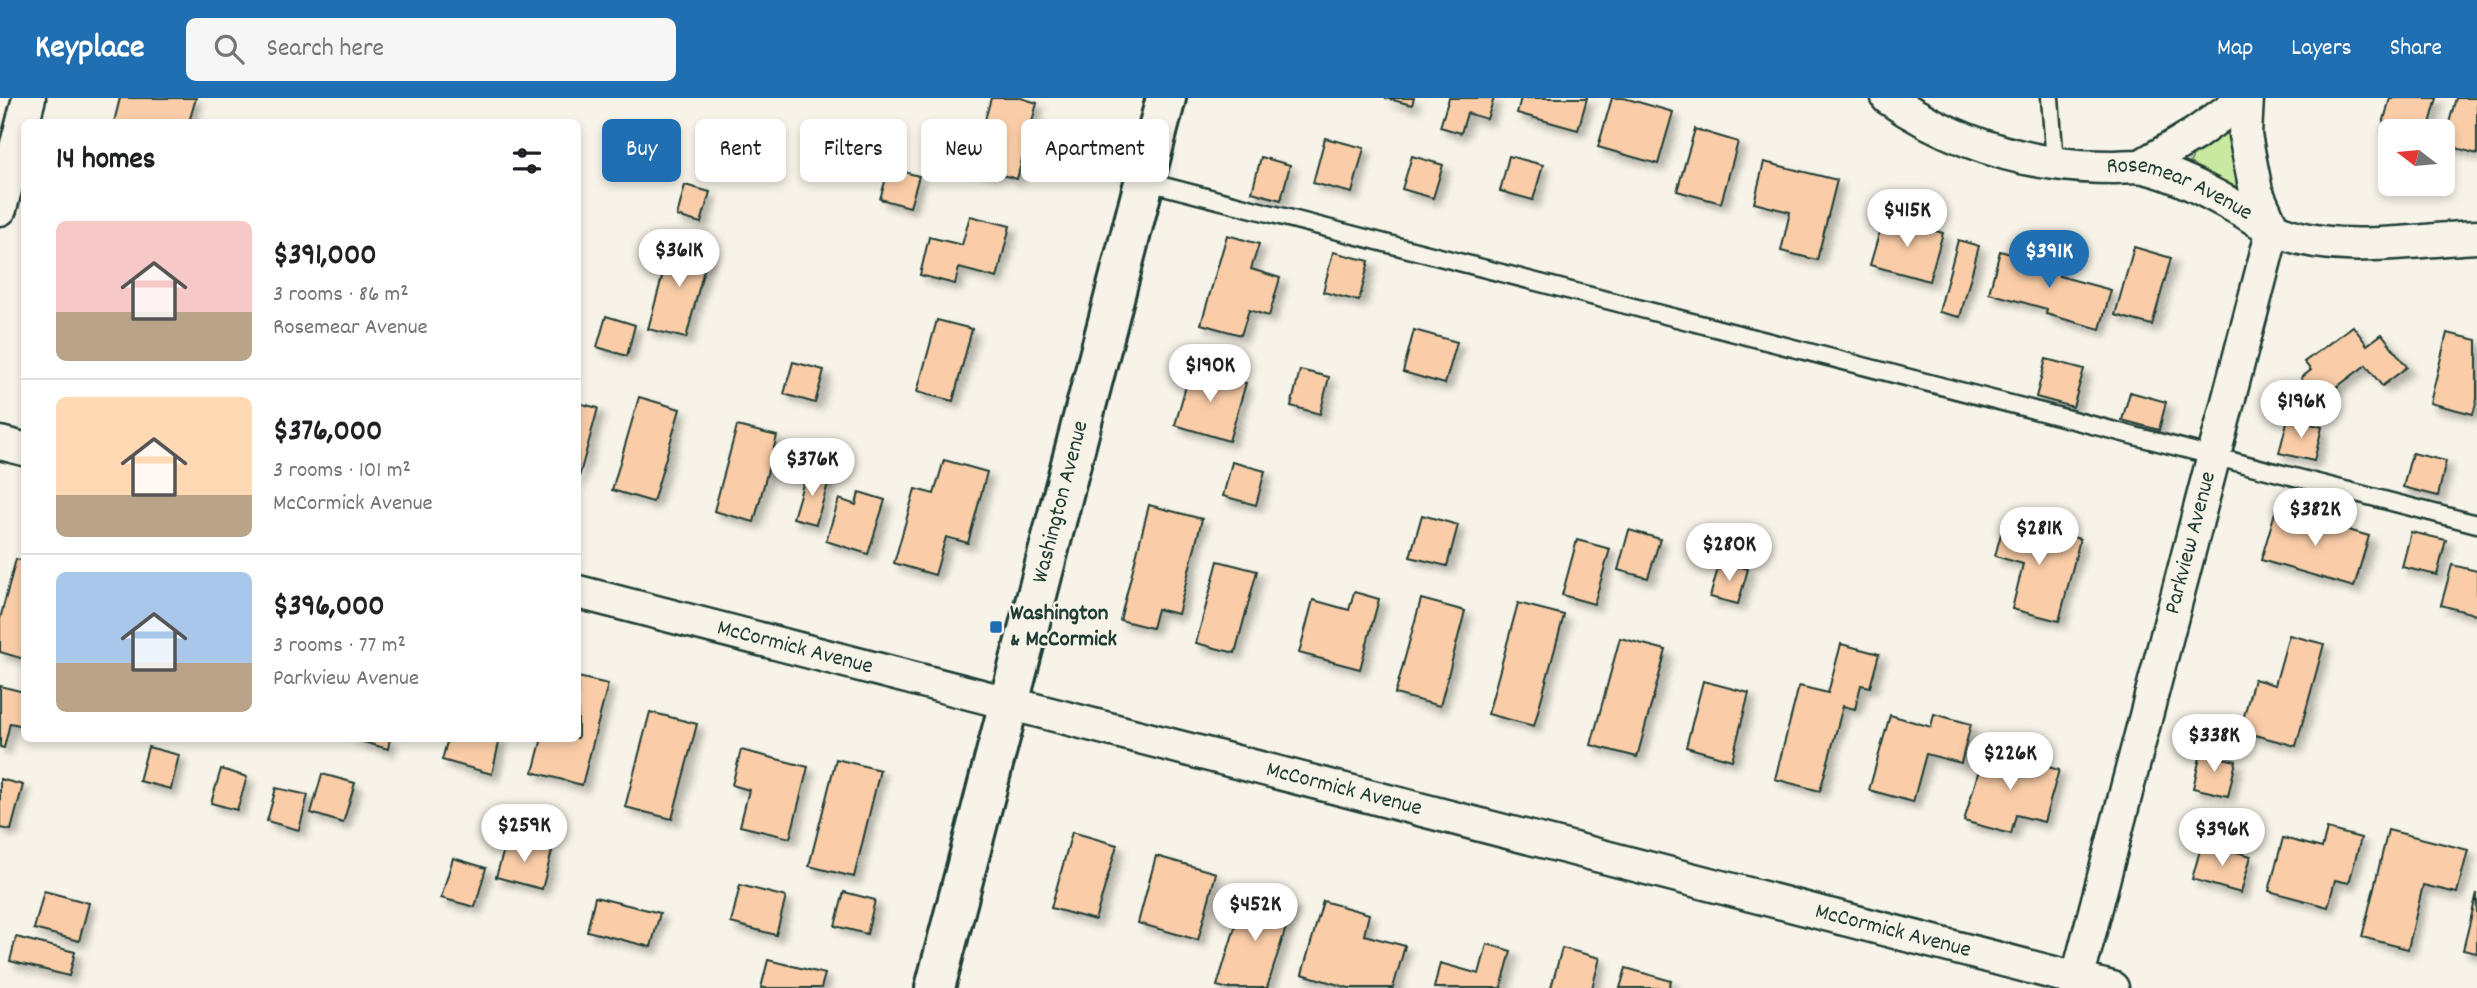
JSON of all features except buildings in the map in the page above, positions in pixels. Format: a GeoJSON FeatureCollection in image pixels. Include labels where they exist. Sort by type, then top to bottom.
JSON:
{"type":"FeatureCollection","features":[{"type":"Feature","properties":{"kind":"street"},"geometry":{"type":"LineString","coordinates":[[24,119],[29,98]]}},
{"type":"Feature","properties":{"kind":"street","name":"Washington Avenue"},"geometry":{"type":"LineString","coordinates":[[1160,119],[1166,98]]}},
{"type":"Feature","properties":{"kind":"street","name":"Rosemear Avenue"},"geometry":{"type":"LineString","coordinates":[[1888,98],[1911,114],[1944,131],[2027,157],[2055,163],[2109,167],[2141,166],[2169,174],[2199,187],[2273,229],[2311,241],[2382,245],[2477,237]]}},
{"type":"Feature","properties":{"kind":"street"},"geometry":{"type":"LineString","coordinates":[[2141,166],[2195,134],[2246,98]]}},
{"type":"Feature","properties":{"kind":"street"},"geometry":{"type":"LineString","coordinates":[[2246,98],[2245,135],[2256,191],[2273,229]]}},
{"type":"Feature","properties":{"kind":"street"},"geometry":{"type":"LineString","coordinates":[[0,209],[21,129]]}},
{"type":"Feature","properties":{"kind":"street","name":"Washington Avenue"},"geometry":{"type":"LineString","coordinates":[[935,988],[1144,182]]}},
{"type":"Feature","properties":{"kind":"street","name":"Parkview Avenue"},"geometry":{"type":"LineString","coordinates":[[2076,984],[2273,229]]}},
{"type":"Feature","properties":{"kind":"street"},"geometry":{"type":"LineString","coordinates":[[0,443],[21,448]]}},
{"type":"Feature","properties":{"kind":"street","name":"McCormick Avenue"},"geometry":{"type":"LineString","coordinates":[[581,593],[2076,984],[2112,988]]}},
{"type":"Feature","properties":{"kind":"lane"},"geometry":{"type":"LineString","coordinates":[[2050,98],[2055,163]]}},
{"type":"Feature","properties":{"kind":"lane"},"geometry":{"type":"LineString","coordinates":[[1148,182],[2477,524]]}},
{"type":"Feature","properties":{"kind":"green space"},"geometry":{"type":"Polygon","coordinates":[[[2225,132],[2231,133],[2240,179],[2234,187],[2210,178],[2190,162],[2196,151],[2225,132]]]}},
{"type":"Feature","properties":{"kind":"place","name":"Washington & McCormick"},"geometry":{"type":"Point","coordinates":[996,627]}}]}
